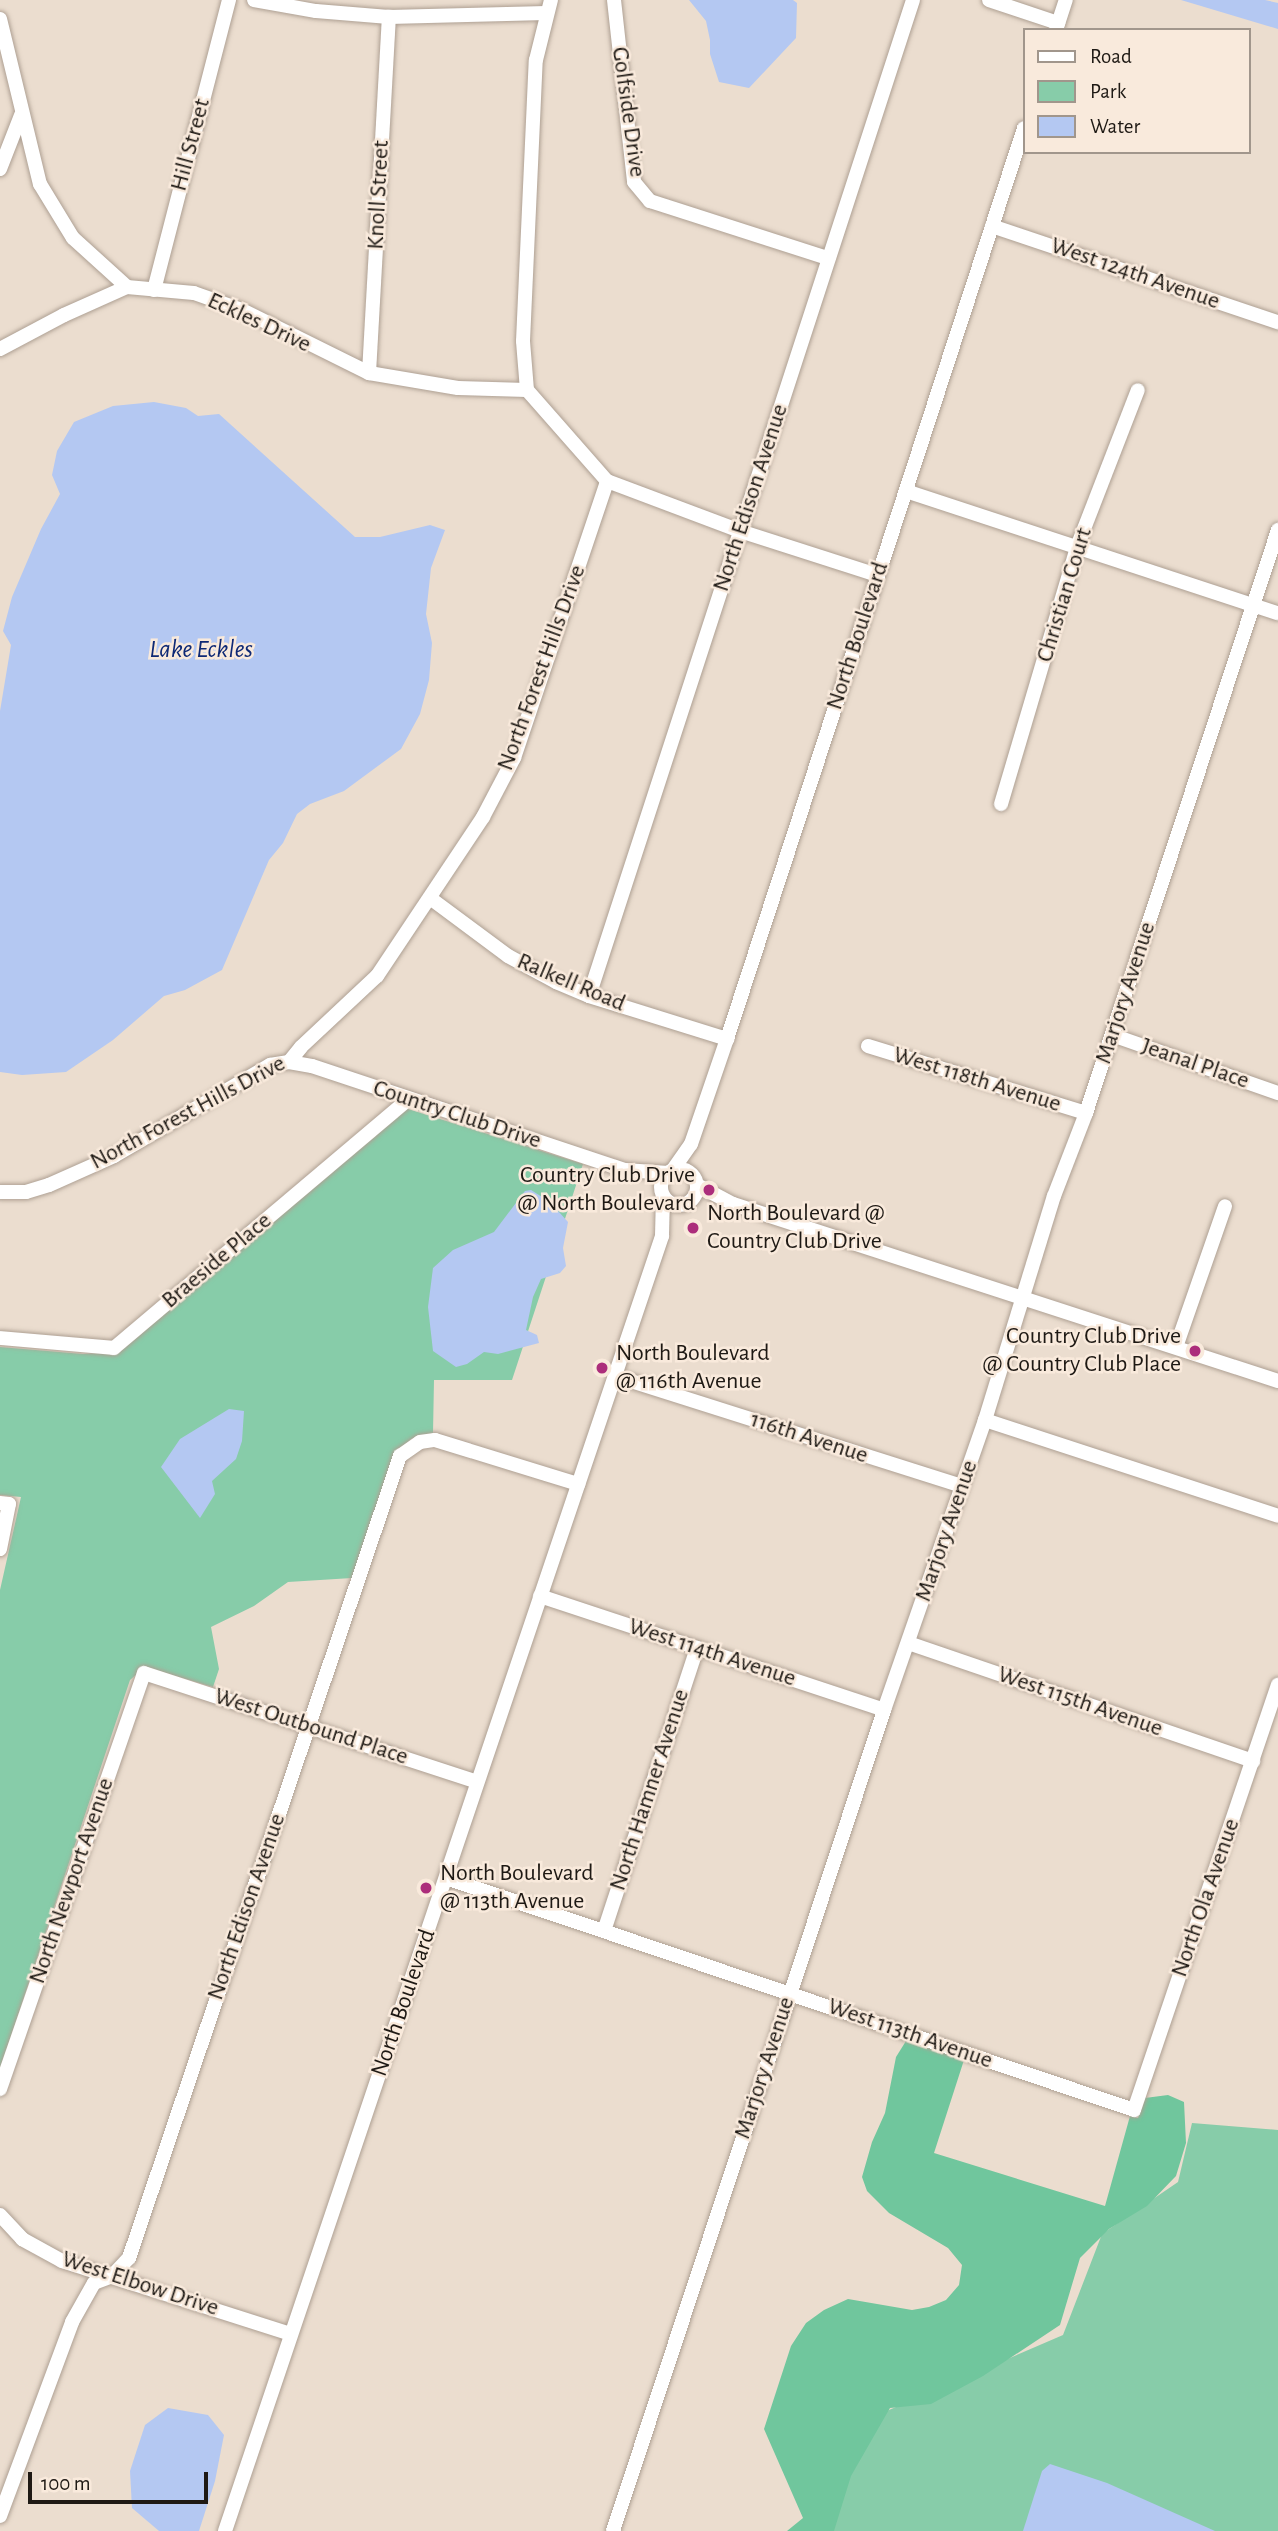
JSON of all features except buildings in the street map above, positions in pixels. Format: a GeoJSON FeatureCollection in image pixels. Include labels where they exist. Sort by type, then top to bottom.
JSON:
{"type":"FeatureCollection","features":[{"type":"Feature","properties":{"kind":"street","name":"Hill Street"},"geometry":{"type":"LineString","coordinates":[[154,290],[229,0]]}},
{"type":"Feature","properties":{"kind":"street"},"geometry":{"type":"LineString","coordinates":[[254,0],[316,11],[390,17],[549,7],[536,60],[523,341],[527,390],[607,481],[740,531],[877,575]]}},
{"type":"Feature","properties":{"kind":"street","name":"Golfside Drive"},"geometry":{"type":"LineString","coordinates":[[614,0],[634,182],[650,201],[828,258]]}},
{"type":"Feature","properties":{"kind":"street","name":"North Edison Avenue"},"geometry":{"type":"LineString","coordinates":[[589,996],[913,0]]}},
{"type":"Feature","properties":{"kind":"street"},"geometry":{"type":"LineString","coordinates":[[989,0],[1057,26],[1066,0]]}},
{"type":"Feature","properties":{"kind":"street","name":"Knoll Street"},"geometry":{"type":"LineString","coordinates":[[369,373],[390,17]]}},
{"type":"Feature","properties":{"kind":"street"},"geometry":{"type":"LineString","coordinates":[[0,19],[21,115],[40,184],[73,237],[127,287],[64,315],[0,349]]}},
{"type":"Feature","properties":{"kind":"street"},"geometry":{"type":"LineString","coordinates":[[0,169],[21,115]]}},
{"type":"Feature","properties":{"kind":"street","name":"North Boulevard"},"geometry":{"type":"LineString","coordinates":[[670,1172],[691,1144],[727,1039],[1023,131]]}},
{"type":"Feature","properties":{"kind":"street","name":"West 124th Avenue"},"geometry":{"type":"LineString","coordinates":[[992,226],[1278,322]]}},
{"type":"Feature","properties":{"kind":"street","name":"Eckles Drive"},"geometry":{"type":"LineString","coordinates":[[127,287],[194,293],[242,310],[369,373],[458,388],[527,390]]}},
{"type":"Feature","properties":{"kind":"street","name":"Christian Court"},"geometry":{"type":"LineString","coordinates":[[1001,804],[1077,547],[1138,390]]}},
{"type":"Feature","properties":{"kind":"street","name":"North Forest Hills Drive"},"geometry":{"type":"LineString","coordinates":[[0,1192],[26,1192],[49,1185],[114,1156],[270,1065],[289,1062],[300,1047],[377,976],[483,817],[514,758],[607,481]]}},
{"type":"Feature","properties":{"kind":"street"},"geometry":{"type":"LineString","coordinates":[[906,491],[1278,612]]}},
{"type":"Feature","properties":{"kind":"street","name":"Marjory Avenue"},"geometry":{"type":"LineString","coordinates":[[612,2531],[884,1710],[985,1420],[1054,1196],[1086,1113],[1278,530]]}},
{"type":"Feature","properties":{"kind":"street","name":"Ralkell Road"},"geometry":{"type":"LineString","coordinates":[[430,898],[508,956],[589,996],[727,1039]]}},
{"type":"Feature","properties":{"kind":"street","name":"Jeanal Place"},"geometry":{"type":"LineString","coordinates":[[1112,1035],[1278,1093]]}},
{"type":"Feature","properties":{"kind":"street","name":"West 118th Avenue"},"geometry":{"type":"LineString","coordinates":[[868,1046],[1086,1113]]}},
{"type":"Feature","properties":{"kind":"street","name":"Country Club Drive"},"geometry":{"type":"LineString","coordinates":[[289,1062],[312,1066],[407,1100],[625,1170],[662,1194]]}},
{"type":"Feature","properties":{"kind":"street","name":"Braeside Place"},"geometry":{"type":"LineString","coordinates":[[0,1338],[114,1348],[407,1100]]}},
{"type":"Feature","properties":{"kind":"street","name":"North Boulevard"},"geometry":{"type":"LineString","coordinates":[[691,1144],[696,1181]]}},
{"type":"Feature","properties":{"kind":"street","name":"Country Club Drive"},"geometry":{"type":"LineString","coordinates":[[625,1170],[670,1172]]}},
{"type":"Feature","properties":{"kind":"street"},"geometry":{"type":"LineString","coordinates":[[733,1204],[671,1204],[662,1194],[662,1181],[670,1172],[684,1170],[696,1181],[733,1204],[1278,1381]]}},
{"type":"Feature","properties":{"kind":"street"},"geometry":{"type":"LineString","coordinates":[[687,1203],[696,1181]]}},
{"type":"Feature","properties":{"kind":"street","name":"North Boulevard"},"geometry":{"type":"LineString","coordinates":[[225,2531],[662,1236],[662,1194]]}},
{"type":"Feature","properties":{"kind":"street","name":"North Boulevard"},"geometry":{"type":"LineString","coordinates":[[662,1236],[687,1203]]}},
{"type":"Feature","properties":{"kind":"street"},"geometry":{"type":"LineString","coordinates":[[1175,1347],[1225,1206]]}},
{"type":"Feature","properties":{"kind":"street","name":"116th Avenue"},"geometry":{"type":"LineString","coordinates":[[615,1377],[962,1486]]}},
{"type":"Feature","properties":{"kind":"street"},"geometry":{"type":"LineString","coordinates":[[985,1420],[1278,1516]]}},
{"type":"Feature","properties":{"kind":"street","name":"North Edison Avenue"},"geometry":{"type":"LineString","coordinates":[[0,2516],[72,2322],[94,2283],[112,2276],[129,2258],[400,1456],[420,1442],[435,1440],[578,1484]]}},
{"type":"Feature","properties":{"kind":"street"},"geometry":{"type":"LineString","coordinates":[[0,1549],[4,1504]]}},
{"type":"Feature","properties":{"kind":"street","name":"West 114th Avenue"},"geometry":{"type":"LineString","coordinates":[[540,1596],[884,1710]]}},
{"type":"Feature","properties":{"kind":"street","name":"West 115th Avenue"},"geometry":{"type":"LineString","coordinates":[[908,1643],[1253,1761]]}},
{"type":"Feature","properties":{"kind":"street","name":"North Hamner Avenue"},"geometry":{"type":"LineString","coordinates":[[604,1931],[697,1648]]}},
{"type":"Feature","properties":{"kind":"street","name":"West Outbound Place"},"geometry":{"type":"LineString","coordinates":[[144,1673],[477,1782]]}},
{"type":"Feature","properties":{"kind":"street","name":"North Newport Avenue"},"geometry":{"type":"LineString","coordinates":[[0,2089],[144,1673]]}},
{"type":"Feature","properties":{"kind":"street","name":"North Ola Avenue"},"geometry":{"type":"LineString","coordinates":[[1134,2110],[1278,1685]]}},
{"type":"Feature","properties":{"kind":"street","name":"West 113th Avenue"},"geometry":{"type":"LineString","coordinates":[[446,1878],[1134,2110]]}},
{"type":"Feature","properties":{"kind":"street","name":"West Elbow Drive"},"geometry":{"type":"LineString","coordinates":[[0,2215],[22,2239],[62,2261],[291,2334]]}},
{"type":"Feature","properties":{"kind":"green space"},"geometry":{"type":"Polygon","coordinates":[[[405,1108],[583,1164],[512,1380],[434,1380],[433,1433],[411,1439],[400,1450],[352,1578],[288,1582],[254,1606],[211,1627],[219,1669],[213,1687],[145,1667],[130,1680],[0,2069],[0,1590],[21,1497],[0,1495],[0,1347],[83,1354],[99,1353],[134,1340],[405,1108]]]}},
{"type":"Feature","properties":{"kind":"green space"},"geometry":{"type":"Polygon","coordinates":[[[906,2041],[964,2060],[934,2153],[1105,2206],[1130,2116],[1138,2118],[1145,2098],[1168,2095],[1184,2102],[1186,2143],[1176,2176],[1147,2206],[1109,2229],[1080,2258],[1060,2325],[983,2376],[931,2404],[890,2408],[851,2476],[834,2531],[787,2531],[803,2518],[764,2429],[791,2346],[806,2323],[824,2310],[848,2299],[912,2310],[929,2307],[946,2300],[959,2285],[962,2265],[948,2248],[889,2213],[867,2191],[862,2177],[872,2142],[885,2113],[896,2057],[906,2041]]]}},
{"type":"Feature","properties":{"kind":"green space"},"geometry":{"type":"Polygon","coordinates":[[[1192,2123],[1278,2130],[1278,2531],[820,2531],[882,2413],[1063,2335],[1102,2234],[1178,2182],[1192,2123]]]}},
{"type":"Feature","properties":{"kind":"water"},"geometry":{"type":"Polygon","coordinates":[[[689,0],[793,0],[797,3],[796,38],[749,88],[719,82],[710,54],[706,21],[689,0]]]}},
{"type":"Feature","properties":{"kind":"water"},"geometry":{"type":"Polygon","coordinates":[[[1181,0],[1265,0],[1278,3],[1278,29],[1181,0]]]}},
{"type":"Feature","properties":{"kind":"water","name":"Lake Eckles"},"geometry":{"type":"Polygon","coordinates":[[[154,402],[186,408],[198,416],[219,414],[355,537],[380,537],[430,525],[445,530],[431,568],[426,614],[432,643],[429,680],[420,714],[401,749],[344,791],[310,804],[297,814],[283,843],[269,860],[222,970],[185,990],[164,996],[113,1040],[66,1072],[22,1075],[0,1072],[0,711],[11,645],[3,631],[12,597],[41,529],[60,494],[52,475],[57,451],[74,422],[113,406],[154,402]]]}},
{"type":"Feature","properties":{"kind":"water"},"geometry":{"type":"Polygon","coordinates":[[[531,1190],[550,1202],[568,1222],[563,1248],[566,1266],[560,1273],[541,1279],[533,1297],[526,1330],[537,1335],[539,1343],[498,1354],[484,1352],[467,1364],[456,1367],[433,1351],[428,1307],[433,1268],[453,1250],[494,1232],[525,1191],[531,1190]]]}},
{"type":"Feature","properties":{"kind":"water"},"geometry":{"type":"Polygon","coordinates":[[[229,1409],[244,1411],[242,1441],[236,1459],[212,1481],[215,1494],[200,1518],[161,1467],[180,1439],[229,1409]]]}},
{"type":"Feature","properties":{"kind":"water"},"geometry":{"type":"Polygon","coordinates":[[[168,2408],[208,2415],[224,2435],[215,2481],[199,2531],[159,2531],[132,2508],[130,2471],[145,2425],[168,2408]]]}},
{"type":"Feature","properties":{"kind":"water"},"geometry":{"type":"Polygon","coordinates":[[[1050,2464],[1107,2483],[1215,2531],[1023,2531],[1042,2471],[1050,2464]]]}},
{"type":"Feature","properties":{"kind":"place","name":"Country Club Drive @ North Boulevard"},"geometry":{"type":"Point","coordinates":[709,1190]}},
{"type":"Feature","properties":{"kind":"place","name":"North Boulevard @ Country Club Drive"},"geometry":{"type":"Point","coordinates":[693,1228]}},
{"type":"Feature","properties":{"kind":"place","name":"Country Club Drive @ Country Club Place"},"geometry":{"type":"Point","coordinates":[1195,1351]}},
{"type":"Feature","properties":{"kind":"place","name":"North Boulevard @ 116th Avenue"},"geometry":{"type":"Point","coordinates":[602,1368]}},
{"type":"Feature","properties":{"kind":"place","name":"North Boulevard @ 113th Avenue"},"geometry":{"type":"Point","coordinates":[426,1888]}}]}
